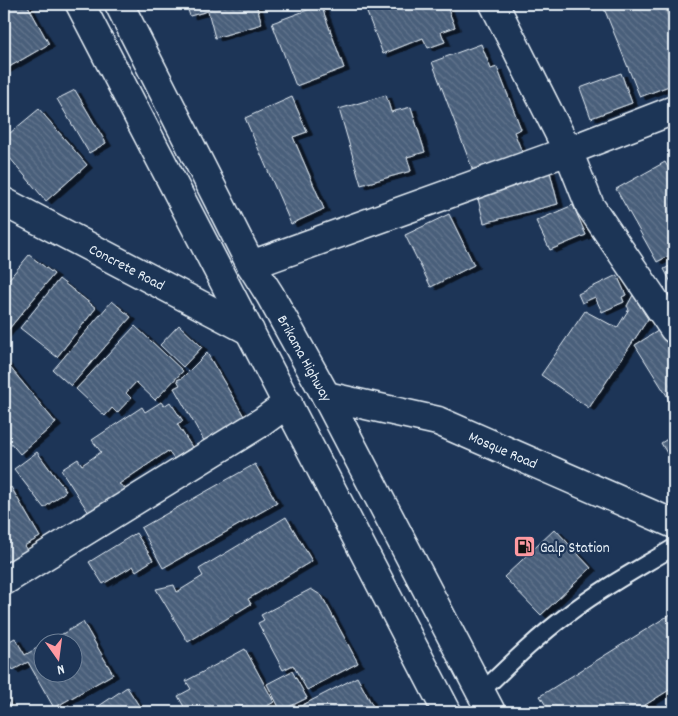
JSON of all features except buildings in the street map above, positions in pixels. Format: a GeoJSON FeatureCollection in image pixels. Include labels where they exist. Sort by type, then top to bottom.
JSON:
{"type":"FeatureCollection","features":[{"type":"Feature","properties":{"kind":"main road"},"geometry":{"type":"LineString","coordinates":[[80,4],[447,712]]}},
{"type":"Feature","properties":{"kind":"main road","name":"Brikama Highway"},"geometry":{"type":"LineString","coordinates":[[119,4],[251,265],[270,295],[326,396],[486,702]]}},
{"type":"Feature","properties":{"kind":"main road"},"geometry":{"type":"LineString","coordinates":[[494,4],[568,151],[590,206],[674,329]]}},
{"type":"Feature","properties":{"kind":"main road"},"geometry":{"type":"LineString","coordinates":[[251,265],[568,151],[674,110]]}},
{"type":"Feature","properties":{"kind":"main road","name":"Concrete Road"},"geometry":{"type":"LineString","coordinates":[[4,202],[250,331]]}},
{"type":"Feature","properties":{"kind":"main road","name":"Mosque Road"},"geometry":{"type":"LineString","coordinates":[[326,396],[438,421],[674,524]]}},
{"type":"Feature","properties":{"kind":"main road"},"geometry":{"type":"LineString","coordinates":[[4,581],[262,422],[288,403]]}},
{"type":"Feature","properties":{"kind":"main road"},"geometry":{"type":"LineString","coordinates":[[430,679],[465,661]]}},
{"type":"Feature","properties":{"kind":"lane"},"geometry":{"type":"LineString","coordinates":[[486,702],[529,646],[567,614],[674,547]]}},
{"type":"Feature","properties":{"kind":"place","name":"Galp Station"},"geometry":{"type":"Point","coordinates":[524,547]}}]}
